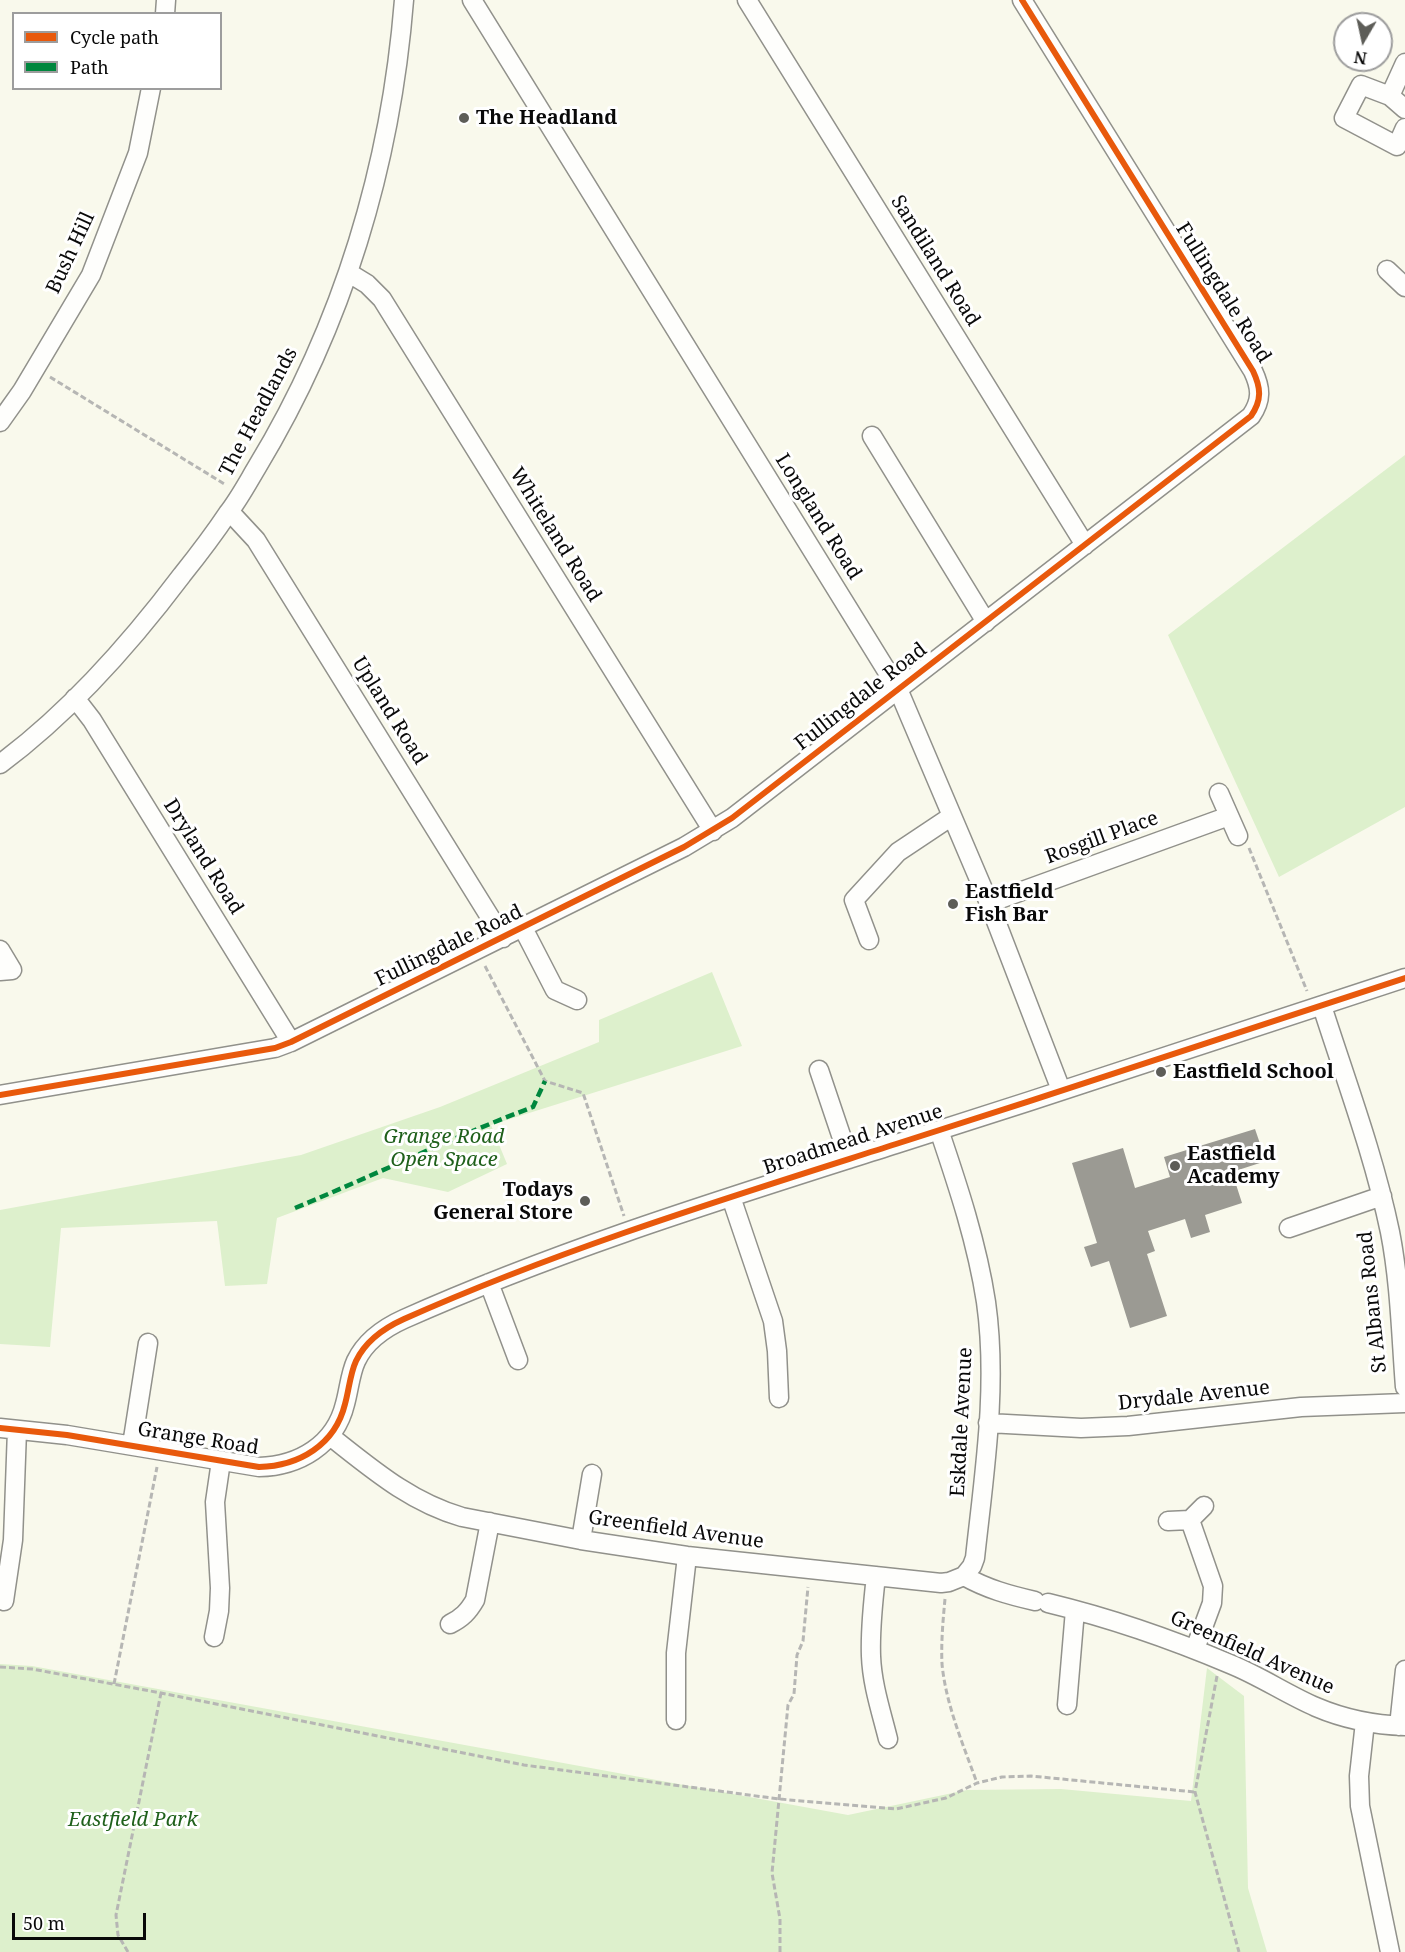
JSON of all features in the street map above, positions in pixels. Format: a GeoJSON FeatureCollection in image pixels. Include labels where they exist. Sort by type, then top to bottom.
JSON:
{"type":"FeatureCollection","features":[{"type":"Feature","properties":{"kind":"street","name":"The Headlands"},"geometry":{"type":"LineString","coordinates":[[0,764],[75,698],[156,609],[230,512],[276,435],[303,384],[349,273],[374,189],[387,133],[404,0]]}},
{"type":"Feature","properties":{"kind":"street","name":"Longland Road"},"geometry":{"type":"LineString","coordinates":[[472,0],[898,689],[989,903],[1061,1090]]}},
{"type":"Feature","properties":{"kind":"street","name":"Sandiland Road"},"geometry":{"type":"LineString","coordinates":[[747,0],[1085,545]]}},
{"type":"Feature","properties":{"kind":"street","name":"Fullingdale Road"},"geometry":{"type":"LineString","coordinates":[[0,1095],[275,1048],[478,951],[713,831],[1243,424],[1258,406],[1260,388],[1253,371],[1022,0]]}},
{"type":"Feature","properties":{"kind":"street"},"geometry":{"type":"LineString","coordinates":[[1390,96],[1405,63]]}},
{"type":"Feature","properties":{"kind":"street"},"geometry":{"type":"LineString","coordinates":[[1405,109],[1390,96],[1361,85],[1344,118],[1397,146],[1405,128]]}},
{"type":"Feature","properties":{"kind":"street","name":"Bush Hill"},"geometry":{"type":"LineString","coordinates":[[0,422],[22,391],[91,275],[138,153],[151,90]]}},
{"type":"Feature","properties":{"kind":"street"},"geometry":{"type":"LineString","coordinates":[[1388,270],[1405,287]]}},
{"type":"Feature","properties":{"kind":"street","name":"Whiteland Road"},"geometry":{"type":"LineString","coordinates":[[349,273],[367,284],[382,299],[713,831]]}},
{"type":"Feature","properties":{"kind":"street"},"geometry":{"type":"LineString","coordinates":[[872,436],[986,622]]}},
{"type":"Feature","properties":{"kind":"street","name":"Upland Road"},"geometry":{"type":"LineString","coordinates":[[230,512],[256,540],[503,938]]}},
{"type":"Feature","properties":{"kind":"street","name":"Dryland Road"},"geometry":{"type":"LineString","coordinates":[[75,698],[92,720],[291,1042]]}},
{"type":"Feature","properties":{"kind":"street"},"geometry":{"type":"LineString","coordinates":[[1219,793],[1238,836]]}},
{"type":"Feature","properties":{"kind":"street"},"geometry":{"type":"LineString","coordinates":[[869,940],[854,900],[898,852],[952,816]]}},
{"type":"Feature","properties":{"kind":"street","name":"Rosgill Place"},"geometry":{"type":"LineString","coordinates":[[989,903],[1229,816]]}},
{"type":"Feature","properties":{"kind":"street"},"geometry":{"type":"LineString","coordinates":[[523,928],[555,990],[577,1000]]}},
{"type":"Feature","properties":{"kind":"street"},"geometry":{"type":"LineString","coordinates":[[0,950],[6,970]]}},
{"type":"Feature","properties":{"kind":"street","name":"Broadmead Avenue"},"geometry":{"type":"LineString","coordinates":[[349,1387],[355,1362],[367,1343],[375,1336],[401,1321],[489,1283],[629,1230],[1405,978]]}},
{"type":"Feature","properties":{"kind":"street","name":"St Albans Road"},"geometry":{"type":"LineString","coordinates":[[1318,1007],[1382,1196],[1396,1279],[1405,1387]]}},
{"type":"Feature","properties":{"kind":"street"},"geometry":{"type":"LineString","coordinates":[[819,1070],[849,1159]]}},
{"type":"Feature","properties":{"kind":"street","name":"Eskdale Avenue"},"geometry":{"type":"LineString","coordinates":[[939,1130],[969,1222],[983,1283],[989,1346],[988,1423],[975,1558],[972,1566],[956,1579]]}},
{"type":"Feature","properties":{"kind":"street"},"geometry":{"type":"LineString","coordinates":[[1289,1228],[1382,1196]]}},
{"type":"Feature","properties":{"kind":"street"},"geometry":{"type":"LineString","coordinates":[[730,1197],[773,1321],[779,1398]]}},
{"type":"Feature","properties":{"kind":"street"},"geometry":{"type":"LineString","coordinates":[[489,1283],[518,1360]]}},
{"type":"Feature","properties":{"kind":"street","name":"Grange Road"},"geometry":{"type":"LineString","coordinates":[[132,1445],[148,1343]]}},
{"type":"Feature","properties":{"kind":"street","name":"Grange Road"},"geometry":{"type":"LineString","coordinates":[[9,1429],[132,1445],[259,1467],[275,1467],[306,1456],[330,1436],[342,1416],[349,1387]]}},
{"type":"Feature","properties":{"kind":"street","name":"Drydale Avenue"},"geometry":{"type":"LineString","coordinates":[[988,1423],[1081,1428],[1128,1426],[1301,1407],[1405,1403]]}},
{"type":"Feature","properties":{"kind":"street"},"geometry":{"type":"LineString","coordinates":[[4,1601],[13,1540],[9,1429]]}},
{"type":"Feature","properties":{"kind":"street","name":"Greenfield Avenue"},"geometry":{"type":"LineString","coordinates":[[330,1436],[387,1481],[444,1511],[581,1540],[687,1556],[876,1576],[956,1579],[999,1593],[1076,1610],[1120,1623],[1195,1649],[1318,1708],[1365,1722],[1402,1726]]}},
{"type":"Feature","properties":{"kind":"street"},"geometry":{"type":"LineString","coordinates":[[214,1637],[220,1588],[215,1502],[221,1461]]}},
{"type":"Feature","properties":{"kind":"street"},"geometry":{"type":"LineString","coordinates":[[581,1540],[592,1474]]}},
{"type":"Feature","properties":{"kind":"street"},"geometry":{"type":"LineString","coordinates":[[1168,1521],[1190,1520],[1204,1506]]}},
{"type":"Feature","properties":{"kind":"street"},"geometry":{"type":"LineString","coordinates":[[1190,1520],[1213,1586],[1212,1604],[1195,1649]]}},
{"type":"Feature","properties":{"kind":"street"},"geometry":{"type":"LineString","coordinates":[[450,1624],[469,1611],[475,1600],[490,1522]]}},
{"type":"Feature","properties":{"kind":"street"},"geometry":{"type":"LineString","coordinates":[[676,1720],[676,1653],[687,1556]]}},
{"type":"Feature","properties":{"kind":"street"},"geometry":{"type":"LineString","coordinates":[[876,1576],[871,1656],[877,1698],[888,1739]]}},
{"type":"Feature","properties":{"kind":"street"},"geometry":{"type":"LineString","coordinates":[[1067,1705],[1076,1610]]}},
{"type":"Feature","properties":{"kind":"street"},"geometry":{"type":"LineString","coordinates":[[1402,1726],[1405,1670]]}},
{"type":"Feature","properties":{"kind":"street"},"geometry":{"type":"LineString","coordinates":[[1365,1722],[1359,1776],[1360,1806],[1390,1952]]}},
{"type":"Feature","properties":{"kind":"path"},"geometry":{"type":"LineString","coordinates":[[36,368],[241,494]]}},
{"type":"Feature","properties":{"kind":"path"},"geometry":{"type":"LineString","coordinates":[[1238,836],[1246,840],[1318,1007]]}},
{"type":"Feature","properties":{"kind":"path"},"geometry":{"type":"LineString","coordinates":[[478,951],[545,1081],[583,1093],[629,1230]]}},
{"type":"Feature","properties":{"kind":"path"},"geometry":{"type":"LineString","coordinates":[[114,1685],[160,1450]]}},
{"type":"Feature","properties":{"kind":"path"},"geometry":{"type":"LineString","coordinates":[[780,1952],[780,1919],[772,1873],[788,1705],[794,1694],[797,1655],[803,1641],[809,1570]]}},
{"type":"Feature","properties":{"kind":"path"},"geometry":{"type":"LineString","coordinates":[[956,1579],[942,1645],[946,1687],[953,1716],[977,1783]]}},
{"type":"Feature","properties":{"kind":"path"},"geometry":{"type":"LineString","coordinates":[[1220,1660],[1195,1792],[1239,1952]]}},
{"type":"Feature","properties":{"kind":"path"},"geometry":{"type":"LineString","coordinates":[[0,1667],[32,1669],[161,1693],[524,1765],[779,1799],[896,1809],[946,1798],[977,1783],[1031,1776],[1195,1792]]}},
{"type":"Feature","properties":{"kind":"path"},"geometry":{"type":"LineString","coordinates":[[128,1952],[118,1935],[116,1915],[161,1693]]}},
{"type":"Feature","properties":{"kind":"path"},"geometry":{"type":"LineString","coordinates":[[120,1814],[136,1816]]}},
{"type":"Feature","properties":{"kind":"green space"},"geometry":{"type":"Polygon","coordinates":[[[1405,455],[1405,807],[1279,877],[1168,635],[1405,455]]]}},
{"type":"Feature","properties":{"kind":"green space","name":"Grange Road Open Space"},"geometry":{"type":"Polygon","coordinates":[[[712,972],[742,1046],[491,1125],[507,1164],[448,1192],[383,1178],[277,1218],[267,1284],[225,1286],[217,1221],[61,1228],[50,1347],[0,1344],[0,1210],[301,1155],[440,1107],[599,1042],[599,1020],[712,972]]]}},
{"type":"Feature","properties":{"kind":"green space","name":"Eastfield Park"},"geometry":{"type":"Polygon","coordinates":[[[0,1664],[32,1666],[848,1815],[967,1790],[1061,1789],[1191,1801],[1207,1668],[1244,1696],[1248,1888],[1267,1952],[0,1952],[0,1664]]]}},
{"type":"Feature","properties":{"kind":"building"},"geometry":{"type":"Polygon","coordinates":[[[1255,1129],[1266,1161],[1232,1172],[1242,1203],[1205,1215],[1210,1232],[1191,1238],[1185,1219],[1148,1231],[1155,1251],[1147,1254],[1167,1316],[1130,1328],[1109,1261],[1091,1267],[1084,1247],[1097,1243],[1072,1163],[1123,1148],[1135,1188],[1170,1177],[1164,1157],[1255,1129]]]}},
{"type":"Feature","properties":{"kind":"marked path"},"geometry":{"type":"LineString","coordinates":[[295,1208],[533,1107],[545,1081]]}},
{"type":"Feature","properties":{"kind":"cycle path"},"geometry":{"type":"LineString","coordinates":[[0,1095],[275,1048],[684,847],[732,818],[1251,416],[1259,399],[1258,383],[1253,371],[1022,0]]}},
{"type":"Feature","properties":{"kind":"cycle path"},"geometry":{"type":"LineString","coordinates":[[0,1428],[67,1435],[259,1467],[288,1462],[313,1450],[333,1431],[345,1404],[356,1361],[376,1336],[389,1326],[464,1293],[647,1225],[1405,978]]}},
{"type":"Feature","properties":{"kind":"place","name":"The Headland"},"geometry":{"type":"Point","coordinates":[464,118]}},
{"type":"Feature","properties":{"kind":"place","name":"Eastfield Fish Bar"},"geometry":{"type":"Point","coordinates":[953,904]}},
{"type":"Feature","properties":{"kind":"place","name":"Eastfield School"},"geometry":{"type":"Point","coordinates":[1161,1072]}},
{"type":"Feature","properties":{"kind":"place","name":"Eastfield Academy"},"geometry":{"type":"Point","coordinates":[1175,1166]}},
{"type":"Feature","properties":{"kind":"place","name":"Todays General Store"},"geometry":{"type":"Point","coordinates":[585,1201]}}]}
